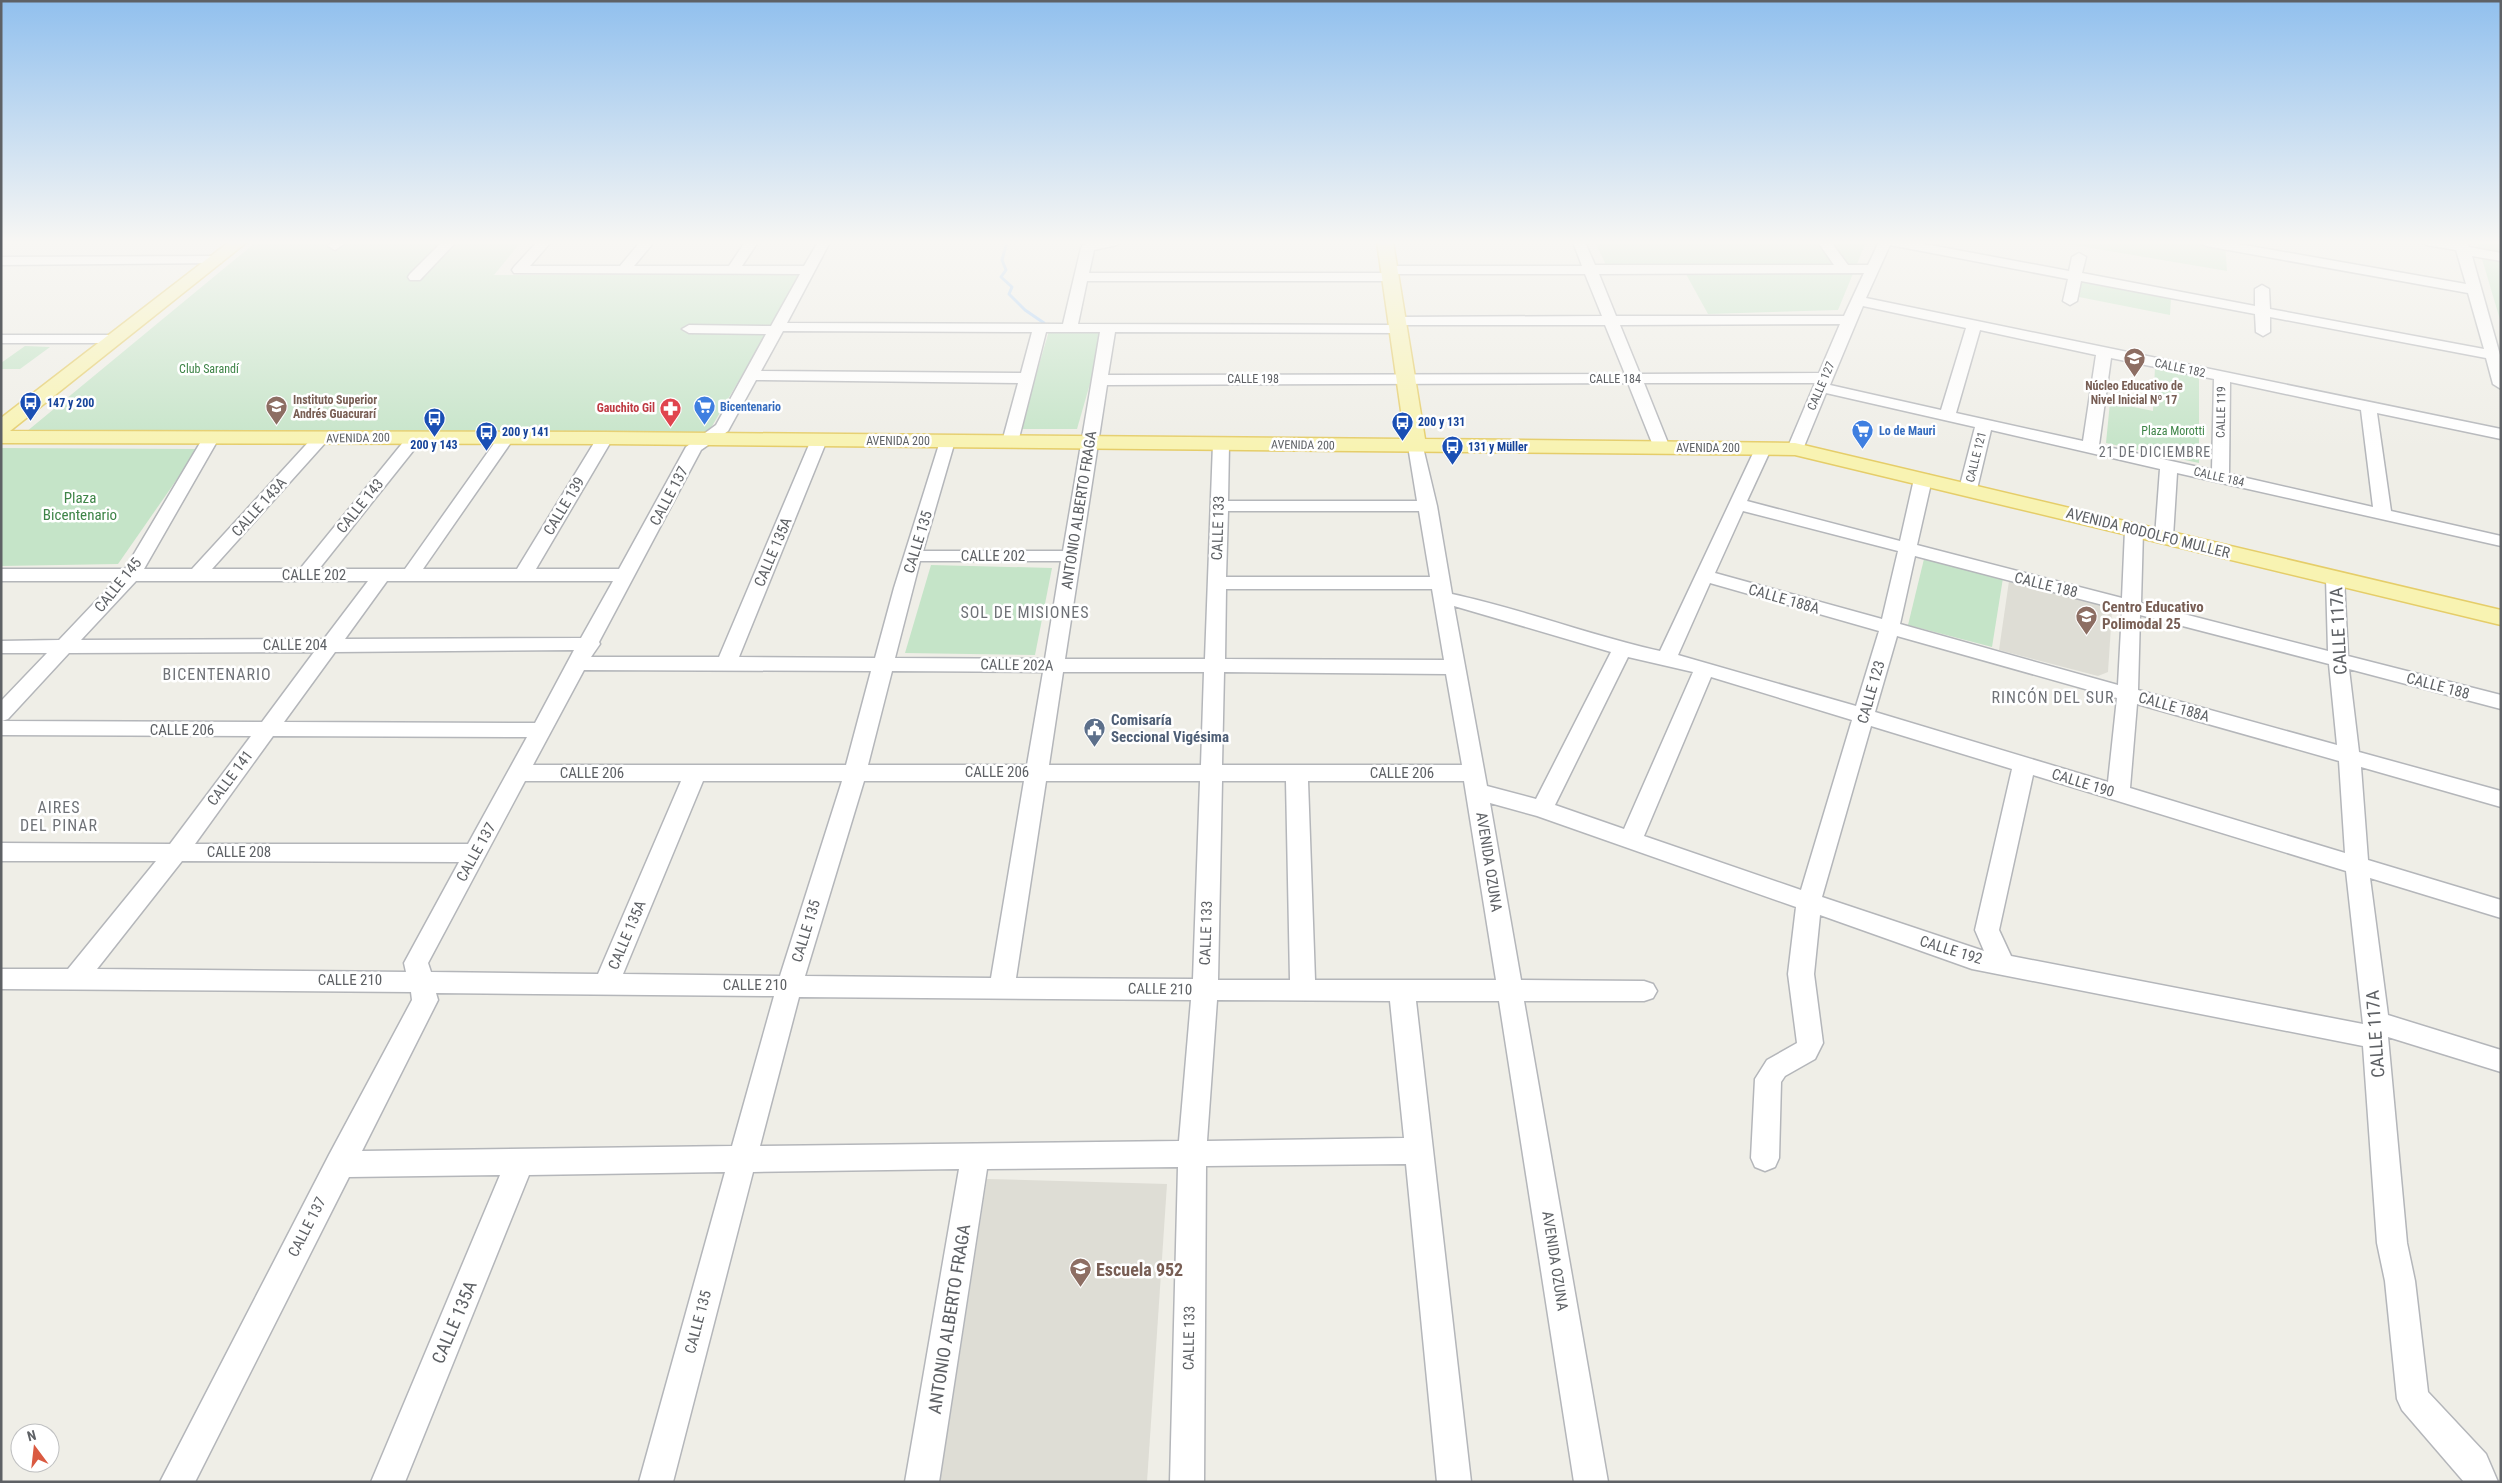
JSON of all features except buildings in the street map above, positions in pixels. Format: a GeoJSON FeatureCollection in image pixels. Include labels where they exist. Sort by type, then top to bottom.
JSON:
{"type":"FeatureCollection","features":[{"type":"Feature","properties":{"kind":"main road"},"geometry":{"type":"LineString","coordinates":[[1,428],[151,311]]}},
{"type":"Feature","properties":{"kind":"main road","name":"AVENIDA OZUNA"},"geometry":{"type":"LineString","coordinates":[[1395,311],[1416,446]]}},
{"type":"Feature","properties":{"kind":"main road","name":"AVENIDA 200"},"geometry":{"type":"LineString","coordinates":[[1,437],[605,438],[1795,449]]}},
{"type":"Feature","properties":{"kind":"main road","name":"AVENIDA RODOLFO MULLER"},"geometry":{"type":"LineString","coordinates":[[1795,449],[2501,618]]}},
{"type":"Feature","properties":{"kind":"street","name":"CALLE 137"},"geometry":{"type":"LineString","coordinates":[[177,1482],[424,1000],[416,963],[590,644],[694,447],[722,428],[787,311]]}},
{"type":"Feature","properties":{"kind":"street"},"geometry":{"type":"LineString","coordinates":[[1069,329],[1073,311]]}},
{"type":"Feature","properties":{"kind":"street"},"geometry":{"type":"LineString","coordinates":[[1607,311],[1662,448]]}},
{"type":"Feature","properties":{"kind":"street","name":"CALLE 127"},"geometry":{"type":"LineString","coordinates":[[1795,449],[1854,311]]}},
{"type":"Feature","properties":{"kind":"street","name":"CALLE 182"},"geometry":{"type":"LineString","coordinates":[[1908,311],[2501,434]]}},
{"type":"Feature","properties":{"kind":"street"},"geometry":{"type":"LineString","coordinates":[[2259,311],[2493,355]]}},
{"type":"Feature","properties":{"kind":"street"},"geometry":{"type":"LineString","coordinates":[[2481,311],[2501,384]]}},
{"type":"Feature","properties":{"kind":"street"},"geometry":{"type":"LineString","coordinates":[[2263,312],[2263,332]]}},
{"type":"Feature","properties":{"kind":"street"},"geometry":{"type":"LineString","coordinates":[[689,329],[1108,329],[1611,321],[1849,320]]}},
{"type":"Feature","properties":{"kind":"street"},"geometry":{"type":"LineString","coordinates":[[1947,416],[1974,325]]}},
{"type":"Feature","properties":{"kind":"street"},"geometry":{"type":"LineString","coordinates":[[1010,442],[1040,329]]}},
{"type":"Feature","properties":{"kind":"street","name":"ANTONIO ALBERTO FRAGA"},"geometry":{"type":"LineString","coordinates":[[1002,987],[1108,329]]}},
{"type":"Feature","properties":{"kind":"street"},"geometry":{"type":"LineString","coordinates":[[1,339],[116,339]]}},
{"type":"Feature","properties":{"kind":"street"},"geometry":{"type":"LineString","coordinates":[[2090,448],[2104,352]]}},
{"type":"Feature","properties":{"kind":"street"},"geometry":{"type":"LineString","coordinates":[[751,375],[1027,378]]}},
{"type":"Feature","properties":{"kind":"street","name":"CALLE 119"},"geometry":{"type":"LineString","coordinates":[[2220,478],[2222,376]]}},
{"type":"Feature","properties":{"kind":"street","name":"CALLE 184"},"geometry":{"type":"LineString","coordinates":[[1405,379],[1634,379],[1822,383],[1947,416],[2501,541]]}},
{"type":"Feature","properties":{"kind":"street","name":"CALLE 198"},"geometry":{"type":"LineString","coordinates":[[1100,380],[1405,379]]}},
{"type":"Feature","properties":{"kind":"street"},"geometry":{"type":"LineString","coordinates":[[2368,406],[2383,514]]}},
{"type":"Feature","properties":{"kind":"street","name":"CALLE 121"},"geometry":{"type":"LineString","coordinates":[[1968,490],[1984,424]]}},
{"type":"Feature","properties":{"kind":"street","name":"CALLE 145"},"geometry":{"type":"LineString","coordinates":[[1,714],[131,575],[211,438]]}},
{"type":"Feature","properties":{"kind":"street","name":"CALLE 143"},"geometry":{"type":"LineString","coordinates":[[305,575],[415,438]]}},
{"type":"Feature","properties":{"kind":"street"},"geometry":{"type":"LineString","coordinates":[[410,575],[506,438]]}},
{"type":"Feature","properties":{"kind":"street","name":"CALLE 139"},"geometry":{"type":"LineString","coordinates":[[523,575],[605,438]]}},
{"type":"Feature","properties":{"kind":"street","name":"CALLE 143A"},"geometry":{"type":"LineString","coordinates":[[197,575],[320,439]]}},
{"type":"Feature","properties":{"kind":"street","name":"CALLE 135A"},"geometry":{"type":"LineString","coordinates":[[726,664],[819,440]]}},
{"type":"Feature","properties":{"kind":"street","name":"CALLE 135"},"geometry":{"type":"LineString","coordinates":[[656,1482],[789,986],[855,773],[903,588],[948,441]]}},
{"type":"Feature","properties":{"kind":"street","name":"CALLE 133"},"geometry":{"type":"LineString","coordinates":[[1187,1482],[1192,1154],[1205,990],[1221,444]]}},
{"type":"Feature","properties":{"kind":"street","name":"AVENIDA OZUNA"},"geometry":{"type":"LineString","coordinates":[[1416,446],[1476,782],[1592,1482]]}},
{"type":"Feature","properties":{"kind":"street"},"geometry":{"type":"LineString","coordinates":[[1666,659],[1702,575],[1763,448]]}},
{"type":"Feature","properties":{"kind":"street"},"geometry":{"type":"LineString","coordinates":[[2164,537],[2169,466]]}},
{"type":"Feature","properties":{"kind":"street","name":"CALLE 123"},"geometry":{"type":"LineString","coordinates":[[1765,1158],[1768,1079],[1776,1068],[1806,1051],[1810,1043],[1801,974],[1809,902],[1889,629],[1923,479]]}},
{"type":"Feature","properties":{"kind":"street","name":"CALLE 188"},"geometry":{"type":"LineString","coordinates":[[1737,504],[2501,702]]}},
{"type":"Feature","properties":{"kind":"street"},"geometry":{"type":"LineString","coordinates":[[1218,506],[1428,506]]}},
{"type":"Feature","properties":{"kind":"street"},"geometry":{"type":"LineString","coordinates":[[2118,794],[2128,694],[2129,606],[2134,530]]}},
{"type":"Feature","properties":{"kind":"street","name":"CALLE 202"},"geometry":{"type":"LineString","coordinates":[[914,556],[1072,556]]}},
{"type":"Feature","properties":{"kind":"street","name":"CALLE 202"},"geometry":{"type":"LineString","coordinates":[[1,574],[626,575]]}},
{"type":"Feature","properties":{"kind":"street","name":"CALLE 141"},"geometry":{"type":"LineString","coordinates":[[76,979],[176,852],[266,730],[332,645],[382,575]]}},
{"type":"Feature","properties":{"kind":"street","name":"CALLE 188A"},"geometry":{"type":"LineString","coordinates":[[1702,575],[1889,629],[2501,799]]}},
{"type":"Feature","properties":{"kind":"street","name":"CALLE 117A"},"geometry":{"type":"LineString","coordinates":[[2335,578],[2338,659],[2349,756],[2357,866],[2376,1030],[2392,1243],[2400,1282],[2412,1399],[2478,1474]]}},
{"type":"Feature","properties":{"kind":"street","name":"CALLE 190"},"geometry":{"type":"LineString","coordinates":[[1216,583],[1443,591],[1481,606],[1622,649],[1705,668],[2501,909]]}},
{"type":"Feature","properties":{"kind":"street","name":"CALLE 204"},"geometry":{"type":"LineString","coordinates":[[1,646],[590,644]]}},
{"type":"Feature","properties":{"kind":"street"},"geometry":{"type":"LineString","coordinates":[[1542,809],[1622,649]]}},
{"type":"Feature","properties":{"kind":"street","name":"CALLE 202A"},"geometry":{"type":"LineString","coordinates":[[579,663],[1456,667]]}},
{"type":"Feature","properties":{"kind":"street"},"geometry":{"type":"LineString","coordinates":[[1631,840],[1705,668]]}},
{"type":"Feature","properties":{"kind":"street","name":"CALLE 206"},"geometry":{"type":"LineString","coordinates":[[1,728],[543,730]]}},
{"type":"Feature","properties":{"kind":"street"},"geometry":{"type":"LineString","coordinates":[[2002,964],[1987,930],[2024,765]]}},
{"type":"Feature","properties":{"kind":"street","name":"CALLE 206"},"geometry":{"type":"LineString","coordinates":[[519,773],[1297,773],[1476,782],[1542,809]]}},
{"type":"Feature","properties":{"kind":"street"},"geometry":{"type":"LineString","coordinates":[[1297,773],[1303,990]]}},
{"type":"Feature","properties":{"kind":"street","name":"CALLE 135A"},"geometry":{"type":"LineString","coordinates":[[606,985],[695,774]]}},
{"type":"Feature","properties":{"kind":"street","name":"CALLE 192"},"geometry":{"type":"LineString","coordinates":[[1542,809],[1972,959],[2376,1030],[2501,1061]]}},
{"type":"Feature","properties":{"kind":"street","name":"CALLE 208"},"geometry":{"type":"LineString","coordinates":[[1,852],[476,852]]}},
{"type":"Feature","properties":{"kind":"street","name":"CALLE 210"},"geometry":{"type":"LineString","coordinates":[[1,979],[420,981],[606,985],[1205,990],[1402,991],[1509,989],[1644,991]]}},
{"type":"Feature","properties":{"kind":"street"},"geometry":{"type":"LineString","coordinates":[[1402,991],[1454,1482]]}},
{"type":"Feature","properties":{"kind":"street"},"geometry":{"type":"LineString","coordinates":[[339,1164],[1418,1151]]}},
{"type":"Feature","properties":{"kind":"street","name":"ANTONIO ALBERTO FRAGA"},"geometry":{"type":"LineString","coordinates":[[922,1482],[975,1156]]}},
{"type":"Feature","properties":{"kind":"street","name":"CALLE 135A"},"geometry":{"type":"LineString","coordinates":[[388,1482],[520,1162]]}},
{"type":"Feature","properties":{"kind":"shaded area"},"geometry":{"type":"Polygon","coordinates":[[[2009,581],[2104,604],[2112,611],[2108,672],[2098,676],[1999,650],[2009,581]]]}},
{"type":"Feature","properties":{"kind":"shaded area"},"geometry":{"type":"Polygon","coordinates":[[[987,1179],[1167,1184],[1147,1482],[940,1482],[987,1179]]]}},
{"type":"Feature","properties":{"kind":"green space","name":"Club Sarandí"},"geometry":{"type":"Polygon","coordinates":[[[172,311],[780,311],[708,433],[20,437],[172,311]]]}},
{"type":"Feature","properties":{"kind":"green space"},"geometry":{"type":"Polygon","coordinates":[[[1706,311],[1799,311],[1708,314],[1706,311]]]}},
{"type":"Feature","properties":{"kind":"green space"},"geometry":{"type":"Polygon","coordinates":[[[2151,311],[2170,311],[2170,315],[2151,311]]]}},
{"type":"Feature","properties":{"kind":"green space"},"geometry":{"type":"Polygon","coordinates":[[[2498,311],[2501,311],[2501,323],[2498,311]]]}},
{"type":"Feature","properties":{"kind":"green space"},"geometry":{"type":"Polygon","coordinates":[[[1049,331],[1105,331],[1077,429],[1020,429],[1049,331]]]}},
{"type":"Feature","properties":{"kind":"green space"},"geometry":{"type":"Polygon","coordinates":[[[25,346],[50,347],[20,369],[1,369],[1,363],[25,346]]]}},
{"type":"Feature","properties":{"kind":"green space","name":"Plaza Morotti"},"geometry":{"type":"Polygon","coordinates":[[[2155,367],[2199,376],[2199,463],[2106,443],[2110,402],[2153,411],[2155,367]]]}},
{"type":"Feature","properties":{"kind":"green space","name":"Plaza Bicentenario"},"geometry":{"type":"Polygon","coordinates":[[[1,448],[198,449],[118,564],[1,566],[1,448]]]}},
{"type":"Feature","properties":{"kind":"green space"},"geometry":{"type":"Polygon","coordinates":[[[1924,559],[2003,578],[1992,647],[1908,625],[1924,559]]]}},
{"type":"Feature","properties":{"kind":"green space"},"geometry":{"type":"Polygon","coordinates":[[[931,565],[1052,568],[1035,655],[905,653],[931,565]]]}},
{"type":"Feature","properties":{"kind":"waterway"},"geometry":{"type":"LineString","coordinates":[[1027,311],[1044,323]]}},
{"type":"Feature","properties":{"kind":"place","name":"Núcleo Educativo de Nivel Inicial Nº 17"},"geometry":{"type":"Point","coordinates":[2134,378]}},
{"type":"Feature","properties":{"kind":"place","name":"147 y 200"},"geometry":{"type":"Point","coordinates":[31,422]}},
{"type":"Feature","properties":{"kind":"place","name":"Instituto Superior Andrés Guacurarí"},"geometry":{"type":"Point","coordinates":[277,426]}},
{"type":"Feature","properties":{"kind":"place","name":"Bicentenario"},"geometry":{"type":"Point","coordinates":[704,426]}},
{"type":"Feature","properties":{"kind":"place","name":"Gauchito Gil"},"geometry":{"type":"Point","coordinates":[671,427]}},
{"type":"Feature","properties":{"kind":"place","name":"200 y 143"},"geometry":{"type":"Point","coordinates":[434,437]}},
{"type":"Feature","properties":{"kind":"place","name":"200 y 131"},"geometry":{"type":"Point","coordinates":[1402,441]}},
{"type":"Feature","properties":{"kind":"place","name":"Lo de Mauri"},"geometry":{"type":"Point","coordinates":[1863,450]}},
{"type":"Feature","properties":{"kind":"place","name":"200 y 141"},"geometry":{"type":"Point","coordinates":[486,451]}},
{"type":"Feature","properties":{"kind":"place","name":"131 y Müller"},"geometry":{"type":"Point","coordinates":[1452,466]}},
{"type":"Feature","properties":{"kind":"place","name":"Centro Educativo Polimodal 25"},"geometry":{"type":"Point","coordinates":[2086,635]}},
{"type":"Feature","properties":{"kind":"place","name":"Comisaría Seccional Vigésima"},"geometry":{"type":"Point","coordinates":[1095,748]}},
{"type":"Feature","properties":{"kind":"place","name":"Escuela 952"},"geometry":{"type":"Point","coordinates":[1080,1288]}},
{"type":"Feature","properties":{"kind":"district","name":"21 DE DICIEMBRE"},"geometry":{"type":"Point","coordinates":[2155,452]}},
{"type":"Feature","properties":{"kind":"district","name":"SOL DE MISIONES"},"geometry":{"type":"Point","coordinates":[1025,612]}},
{"type":"Feature","properties":{"kind":"district","name":"BICENTENARIO"},"geometry":{"type":"Point","coordinates":[217,674]}},
{"type":"Feature","properties":{"kind":"district","name":"RINCÓN DEL SUR"},"geometry":{"type":"Point","coordinates":[2053,697]}},
{"type":"Feature","properties":{"kind":"district","name":"AIRES DEL PINAR"},"geometry":{"type":"Point","coordinates":[59,816]}}]}
